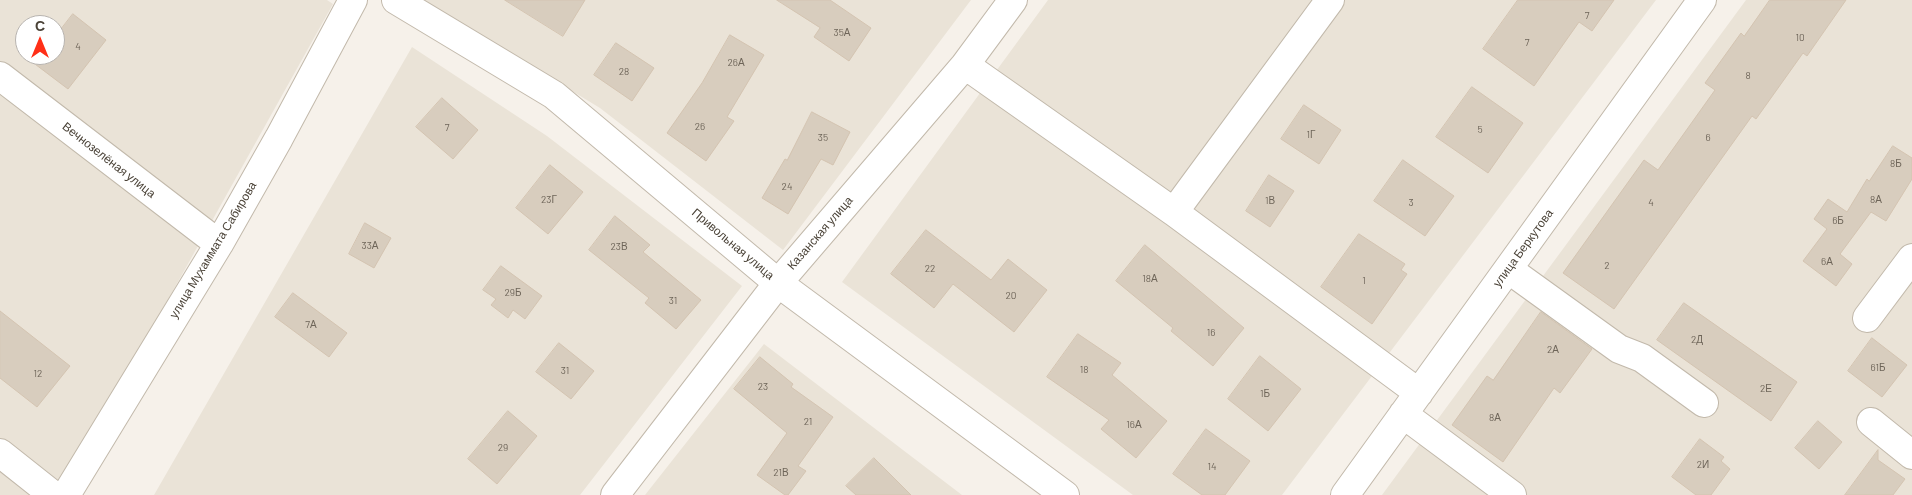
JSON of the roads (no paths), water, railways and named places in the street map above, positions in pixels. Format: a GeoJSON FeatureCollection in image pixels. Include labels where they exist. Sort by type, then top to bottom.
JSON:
{"type":"FeatureCollection","features":[{"type":"Feature","properties":{"kind":"street","name":"улица Мухаммата Сабирова"},"geometry":{"type":"LineString","coordinates":[[66,495],[218,244],[279,138],[353,0]]}},
{"type":"Feature","properties":{"kind":"street","name":"Привольная улица"},"geometry":{"type":"LineString","coordinates":[[396,0],[554,94],[778,283],[1065,495]]}},
{"type":"Feature","properties":{"kind":"street","name":"Казанская улица"},"geometry":{"type":"LineString","coordinates":[[615,495],[778,283],[965,65],[1013,0]]}},
{"type":"Feature","properties":{"kind":"street"},"geometry":{"type":"LineString","coordinates":[[1174,212],[1330,0]]}},
{"type":"Feature","properties":{"kind":"street","name":"улица Беркутова"},"geometry":{"type":"LineString","coordinates":[[1345,495],[1702,0]]}},
{"type":"Feature","properties":{"kind":"street"},"geometry":{"type":"LineString","coordinates":[[965,65],[1174,212],[1411,404],[1512,495]]}},
{"type":"Feature","properties":{"kind":"street","name":"Вечнозелёная улица"},"geometry":{"type":"LineString","coordinates":[[0,76],[218,244]]}},
{"type":"Feature","properties":{"kind":"street"},"geometry":{"type":"LineString","coordinates":[[1867,318],[1912,258]]}},
{"type":"Feature","properties":{"kind":"street"},"geometry":{"type":"LineString","coordinates":[[1508,269],[1619,349],[1642,358],[1704,403]]}},
{"type":"Feature","properties":{"kind":"street"},"geometry":{"type":"LineString","coordinates":[[1870,422],[1912,455]]}},
{"type":"Feature","properties":{"kind":"street"},"geometry":{"type":"LineString","coordinates":[[0,453],[53,495]]}}]}
